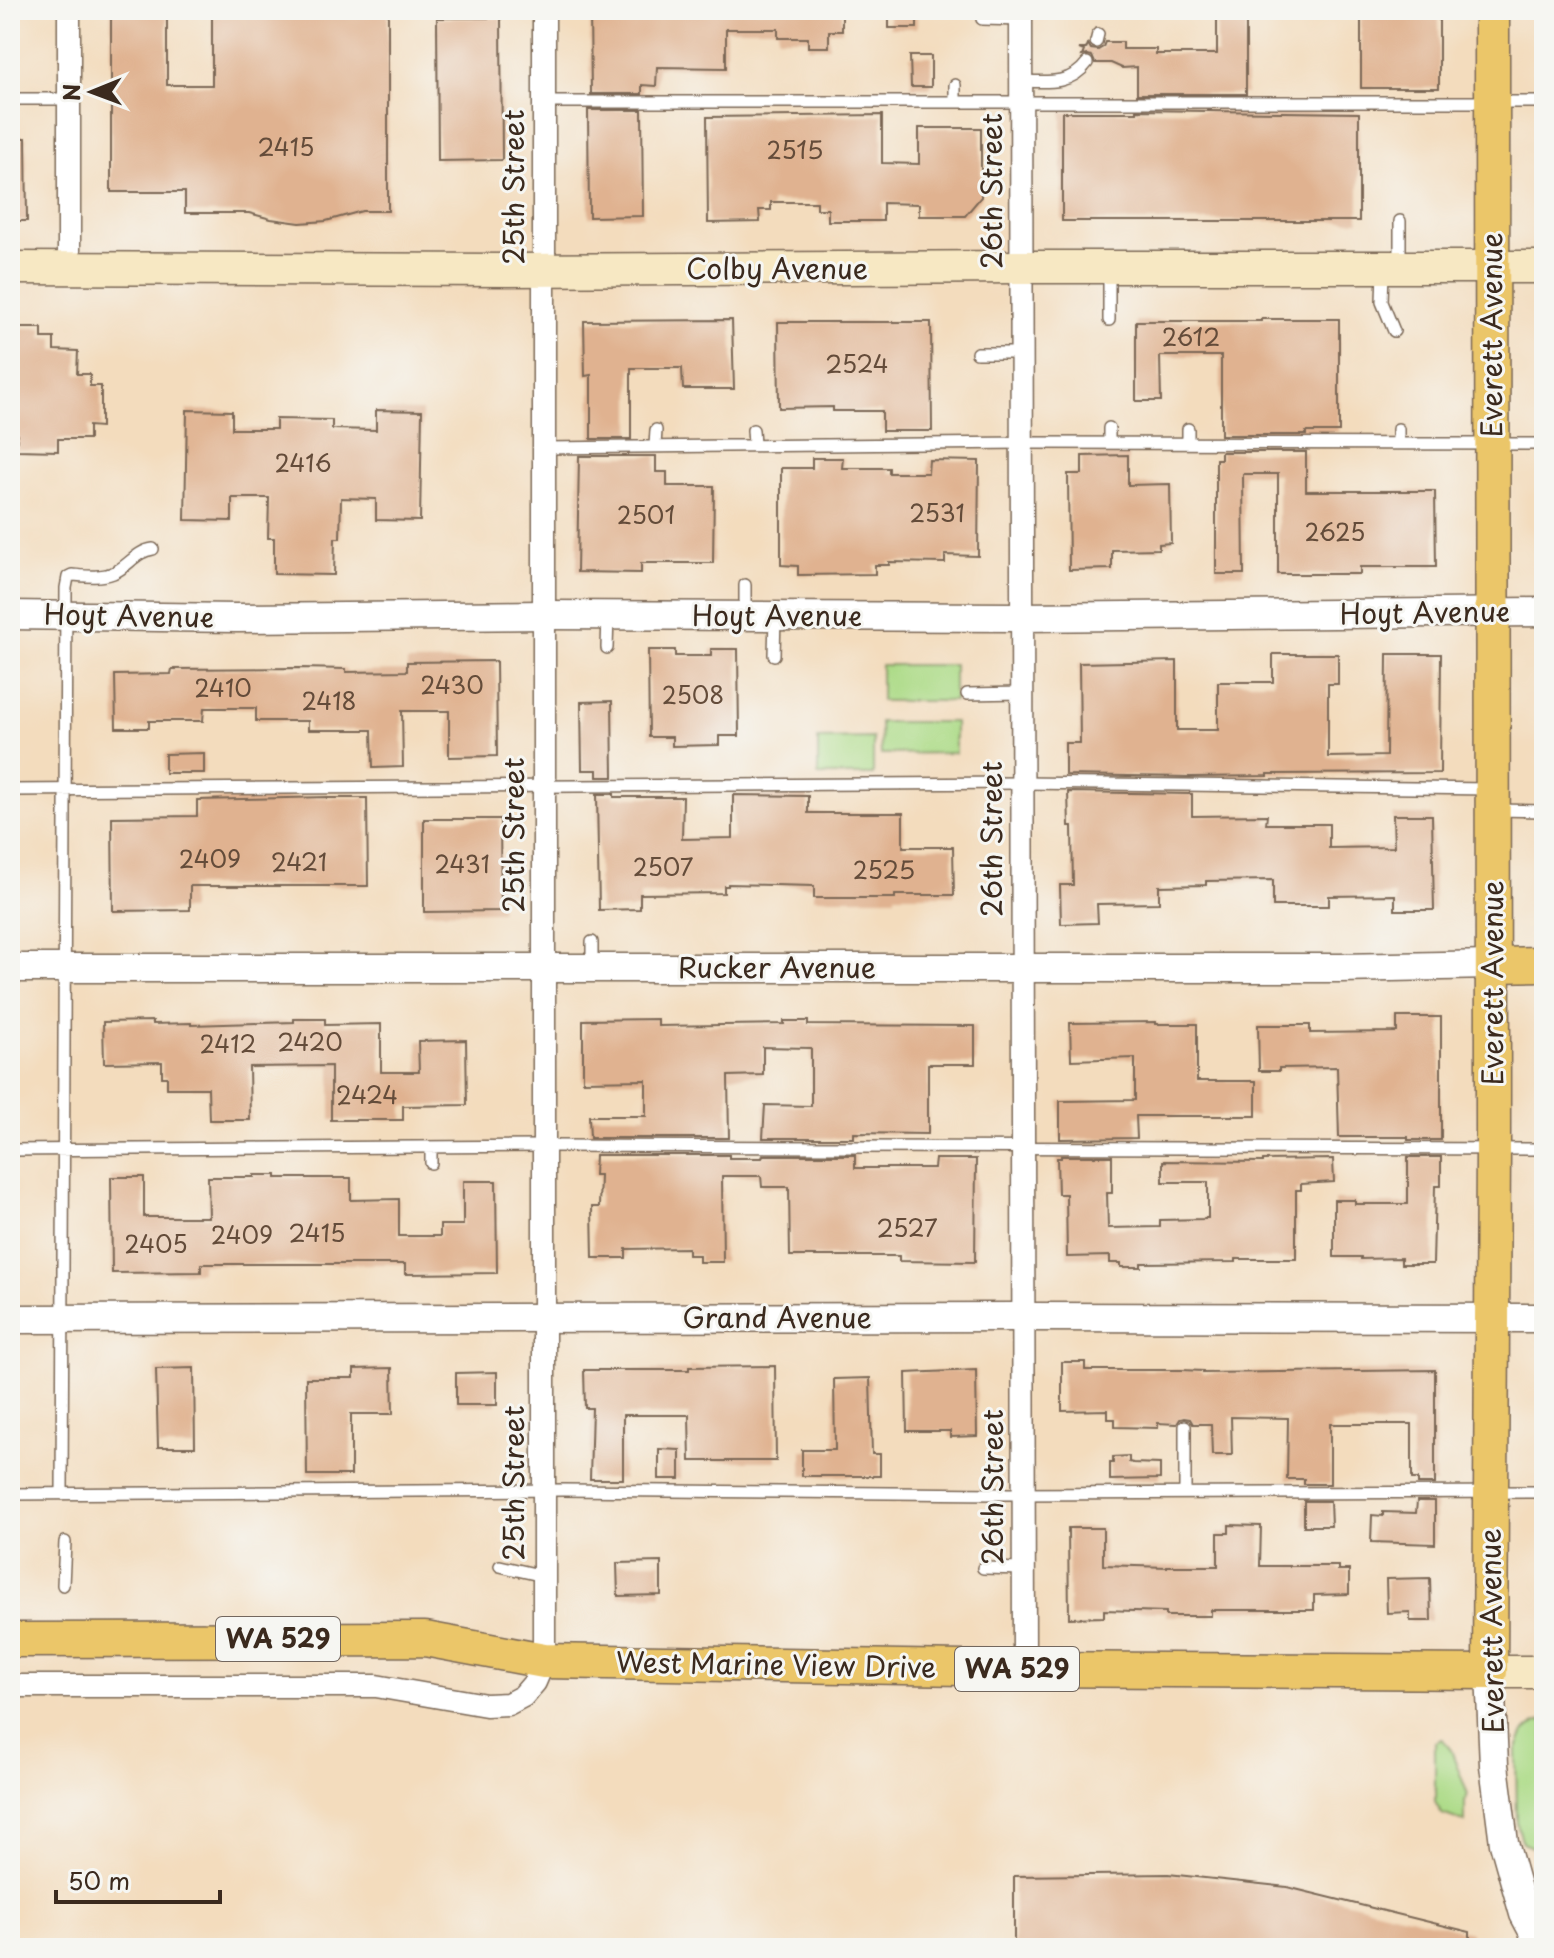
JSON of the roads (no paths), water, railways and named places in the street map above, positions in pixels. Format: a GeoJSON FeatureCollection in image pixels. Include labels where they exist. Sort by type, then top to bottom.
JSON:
{"type":"FeatureCollection","features":[{"type":"Feature","properties":{"kind":"main road","name":"Everett Avenue"},"geometry":{"type":"LineString","coordinates":[[1490,1672],[1492,10]]}},
{"type":"Feature","properties":{"kind":"main road","name":"Colby Avenue"},"geometry":{"type":"LineString","coordinates":[[10,268],[1544,267]]}},
{"type":"Feature","properties":{"kind":"main road","name":"Rucker Avenue"},"geometry":{"type":"LineString","coordinates":[[1493,965],[1544,964]]}},
{"type":"Feature","properties":{"kind":"main road","name":"West Marine View Drive"},"geometry":{"type":"LineString","coordinates":[[10,1640],[425,1639],[544,1661],[1024,1669],[1544,1672]]}},
{"type":"Feature","properties":{"kind":"street"},"geometry":{"type":"LineString","coordinates":[[69,10],[69,268]]}},
{"type":"Feature","properties":{"kind":"street","name":"25th Street"},"geometry":{"type":"LineString","coordinates":[[544,10],[544,1661]]}},
{"type":"Feature","properties":{"kind":"street","name":"26th Street"},"geometry":{"type":"LineString","coordinates":[[1022,15],[1024,1669]]}},
{"type":"Feature","properties":{"kind":"street","name":"Hoyt Avenue"},"geometry":{"type":"LineString","coordinates":[[10,615],[236,618],[544,615],[1021,617],[1544,612]]}},
{"type":"Feature","properties":{"kind":"street","name":"Rucker Avenue"},"geometry":{"type":"LineString","coordinates":[[10,968],[544,968],[592,955],[1022,967],[1493,965]]}},
{"type":"Feature","properties":{"kind":"street","name":"Grand Avenue"},"geometry":{"type":"LineString","coordinates":[[10,1319],[1544,1318]]}},
{"type":"Feature","properties":{"kind":"street"},"geometry":{"type":"LineString","coordinates":[[16,1686],[376,1686],[486,1705],[508,1704],[523,1696],[535,1682],[544,1661]]}},
{"type":"Feature","properties":{"kind":"street","name":"Everett Avenue"},"geometry":{"type":"LineString","coordinates":[[1490,1672],[1494,1765],[1504,1843],[1524,1914],[1542,1948]]}},
{"type":"Feature","properties":{"kind":"lane"},"geometry":{"type":"LineString","coordinates":[[982,19],[1022,15]]}},
{"type":"Feature","properties":{"kind":"lane"},"geometry":{"type":"LineString","coordinates":[[544,102],[680,106],[955,101],[1022,91],[1066,80],[1081,72],[1087,63]]}},
{"type":"Feature","properties":{"kind":"lane"},"geometry":{"type":"LineString","coordinates":[[955,85],[955,101]]}},
{"type":"Feature","properties":{"kind":"lane"},"geometry":{"type":"LineString","coordinates":[[1329,88],[1329,102]]}},
{"type":"Feature","properties":{"kind":"lane"},"geometry":{"type":"LineString","coordinates":[[1022,91],[1400,107],[1544,102]]}},
{"type":"Feature","properties":{"kind":"lane"},"geometry":{"type":"LineString","coordinates":[[10,99],[69,99]]}},
{"type":"Feature","properties":{"kind":"lane"},"geometry":{"type":"LineString","coordinates":[[1394,331],[1382,302],[1400,221]]}},
{"type":"Feature","properties":{"kind":"lane"},"geometry":{"type":"LineString","coordinates":[[1109,267],[1109,320]]}},
{"type":"Feature","properties":{"kind":"lane"},"geometry":{"type":"LineString","coordinates":[[977,353],[1022,353]]}},
{"type":"Feature","properties":{"kind":"lane"},"geometry":{"type":"LineString","coordinates":[[1109,428],[1109,443]]}},
{"type":"Feature","properties":{"kind":"lane"},"geometry":{"type":"LineString","coordinates":[[1188,429],[1188,443]]}},
{"type":"Feature","properties":{"kind":"lane"},"geometry":{"type":"LineString","coordinates":[[1398,429],[1398,443]]}},
{"type":"Feature","properties":{"kind":"lane"},"geometry":{"type":"LineString","coordinates":[[655,446],[656,430]]}},
{"type":"Feature","properties":{"kind":"lane"},"geometry":{"type":"LineString","coordinates":[[746,460],[753,430]]}},
{"type":"Feature","properties":{"kind":"lane"},"geometry":{"type":"LineString","coordinates":[[544,448],[1022,443],[1544,444]]}},
{"type":"Feature","properties":{"kind":"lane"},"geometry":{"type":"LineString","coordinates":[[62,1494],[66,588],[68,577],[72,575],[102,576],[112,573],[147,549],[153,549]]}},
{"type":"Feature","properties":{"kind":"lane"},"geometry":{"type":"LineString","coordinates":[[745,585],[745,616]]}},
{"type":"Feature","properties":{"kind":"lane"},"geometry":{"type":"LineString","coordinates":[[607,648],[608,615]]}},
{"type":"Feature","properties":{"kind":"lane"},"geometry":{"type":"LineString","coordinates":[[774,655],[775,616]]}},
{"type":"Feature","properties":{"kind":"lane"},"geometry":{"type":"LineString","coordinates":[[967,694],[1022,693]]}},
{"type":"Feature","properties":{"kind":"lane"},"geometry":{"type":"LineString","coordinates":[[10,790],[397,794],[544,787],[590,793],[1022,783],[1493,800],[1544,811]]}},
{"type":"Feature","properties":{"kind":"lane"},"geometry":{"type":"LineString","coordinates":[[10,1150],[172,1154],[544,1146],[1544,1149]]}},
{"type":"Feature","properties":{"kind":"lane"},"geometry":{"type":"LineString","coordinates":[[431,1147],[431,1163]]}},
{"type":"Feature","properties":{"kind":"lane"},"geometry":{"type":"LineString","coordinates":[[1185,1426],[1185,1493]]}},
{"type":"Feature","properties":{"kind":"lane"},"geometry":{"type":"LineString","coordinates":[[10,1494],[1544,1492]]}},
{"type":"Feature","properties":{"kind":"lane"},"geometry":{"type":"LineString","coordinates":[[63,1585],[65,1542]]}},
{"type":"Feature","properties":{"kind":"lane"},"geometry":{"type":"LineString","coordinates":[[500,1566],[544,1576]]}},
{"type":"Feature","properties":{"kind":"lane"},"geometry":{"type":"LineString","coordinates":[[983,1568],[1023,1569]]}}]}
